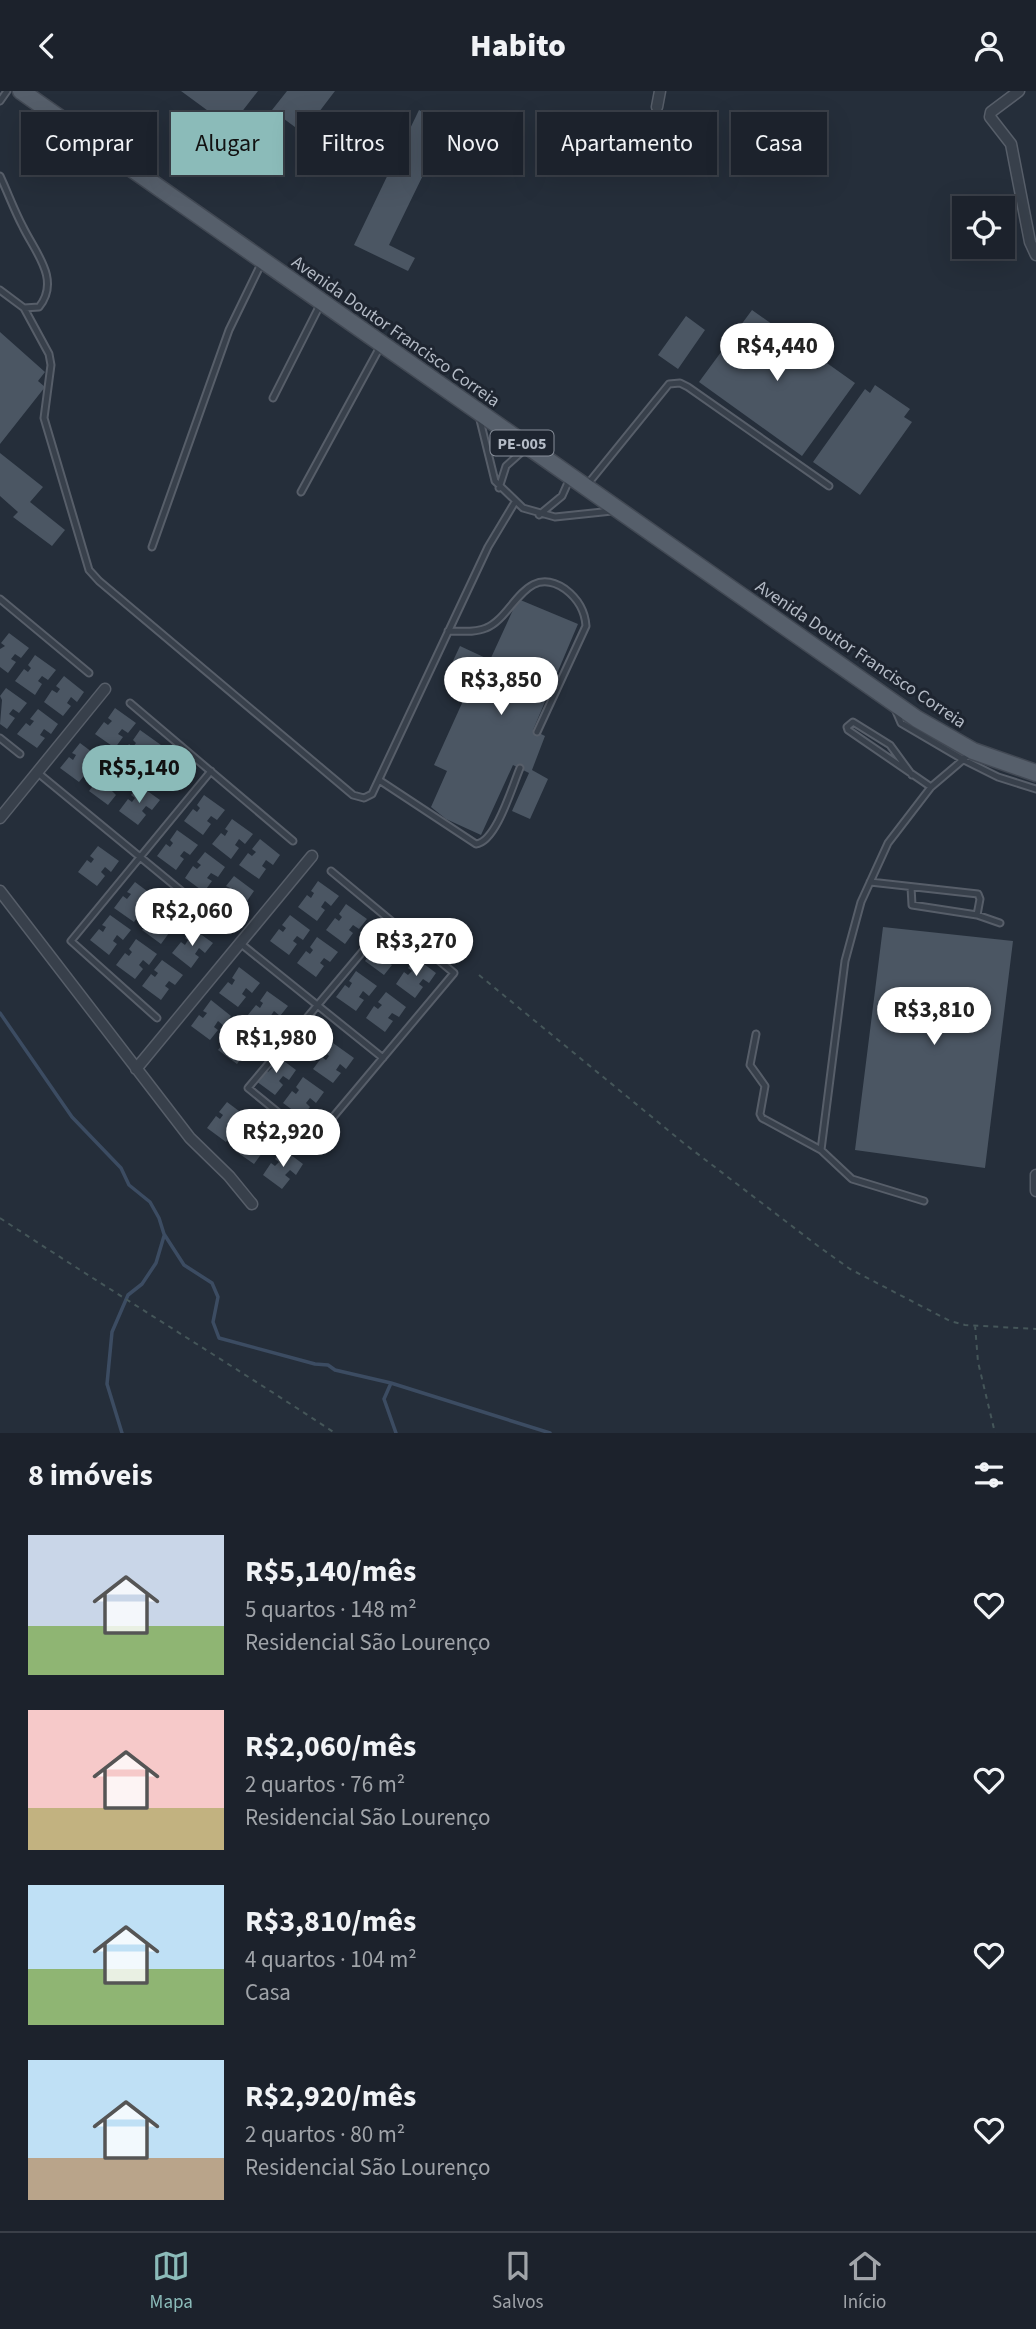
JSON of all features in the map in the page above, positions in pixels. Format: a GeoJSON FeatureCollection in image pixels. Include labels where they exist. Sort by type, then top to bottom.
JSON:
{"type":"FeatureCollection","features":[{"type":"Feature","properties":{"kind":"main road","name":"Avenida Doutor Francisco Correia"},"geometry":{"type":"LineString","coordinates":[[21,91],[968,755],[1036,773]]}},
{"type":"Feature","properties":{"kind":"street"},"geometry":{"type":"LineString","coordinates":[[657,107],[660,91]]}},
{"type":"Feature","properties":{"kind":"street"},"geometry":{"type":"LineString","coordinates":[[1019,91],[991,112],[990,117],[1011,144],[1030,242],[1036,255]]}},
{"type":"Feature","properties":{"kind":"street"},"geometry":{"type":"LineString","coordinates":[[0,818],[105,689]]}},
{"type":"Feature","properties":{"kind":"street"},"geometry":{"type":"LineString","coordinates":[[136,1069],[312,856]]}},
{"type":"Feature","properties":{"kind":"street"},"geometry":{"type":"LineString","coordinates":[[0,891],[190,1138],[229,1176],[252,1204]]}},
{"type":"Feature","properties":{"kind":"street"},"geometry":{"type":"LineString","coordinates":[[1036,1175],[1036,1191]]}},
{"type":"Feature","properties":{"kind":"lane"},"geometry":{"type":"LineString","coordinates":[[0,101],[7,91]]}},
{"type":"Feature","properties":{"kind":"lane"},"geometry":{"type":"LineString","coordinates":[[0,176],[23,228],[40,255],[48,277],[46,298],[38,307],[24,308]]}},
{"type":"Feature","properties":{"kind":"lane"},"geometry":{"type":"LineString","coordinates":[[152,547],[229,330],[263,262]]}},
{"type":"Feature","properties":{"kind":"lane"},"geometry":{"type":"LineString","coordinates":[[0,290],[24,308],[49,353],[46,425],[89,570],[99,582],[353,795],[369,797],[379,780],[488,547],[515,502]]}},
{"type":"Feature","properties":{"kind":"lane"},"geometry":{"type":"LineString","coordinates":[[272,398],[321,302]]}},
{"type":"Feature","properties":{"kind":"lane"},"geometry":{"type":"LineString","coordinates":[[301,492],[382,344]]}},
{"type":"Feature","properties":{"kind":"lane"},"geometry":{"type":"LineString","coordinates":[[585,487],[669,384],[675,383],[688,387],[829,486]]}},
{"type":"Feature","properties":{"kind":"lane"},"geometry":{"type":"LineString","coordinates":[[479,413],[495,481],[515,502],[539,515],[555,517],[617,510]]}},
{"type":"Feature","properties":{"kind":"lane"},"geometry":{"type":"LineString","coordinates":[[499,488],[503,472],[511,459],[527,447]]}},
{"type":"Feature","properties":{"kind":"lane"},"geometry":{"type":"LineString","coordinates":[[539,515],[562,496],[570,477]]}},
{"type":"Feature","properties":{"kind":"lane"},"geometry":{"type":"LineString","coordinates":[[448,631],[487,628],[494,624],[525,589],[542,583],[557,584],[572,594],[579,603],[586,626],[537,732]]}},
{"type":"Feature","properties":{"kind":"lane"},"geometry":{"type":"LineString","coordinates":[[0,599],[89,673]]}},
{"type":"Feature","properties":{"kind":"lane"},"geometry":{"type":"LineString","coordinates":[[130,703],[293,841]]}},
{"type":"Feature","properties":{"kind":"lane"},"geometry":{"type":"LineString","coordinates":[[912,775],[890,745],[853,722],[847,727],[848,730],[912,775],[931,787]]}},
{"type":"Feature","properties":{"kind":"lane"},"geometry":{"type":"LineString","coordinates":[[0,738],[20,754]]}},
{"type":"Feature","properties":{"kind":"lane"},"geometry":{"type":"LineString","coordinates":[[821,1150],[845,961],[857,912],[888,843],[931,787],[968,755],[998,777],[1036,789]]}},
{"type":"Feature","properties":{"kind":"lane"},"geometry":{"type":"LineString","coordinates":[[379,780],[476,844],[486,841],[492,834],[520,768]]}},
{"type":"Feature","properties":{"kind":"lane"},"geometry":{"type":"LineString","coordinates":[[157,1018],[71,941],[211,771]]}},
{"type":"Feature","properties":{"kind":"lane"},"geometry":{"type":"LineString","coordinates":[[38,773],[219,922]]}},
{"type":"Feature","properties":{"kind":"lane"},"geometry":{"type":"LineString","coordinates":[[331,871],[389,919],[454,973],[313,1141],[248,1088],[389,919]]}},
{"type":"Feature","properties":{"kind":"lane"},"geometry":{"type":"LineString","coordinates":[[870,882],[978,894],[981,899],[977,915]]}},
{"type":"Feature","properties":{"kind":"lane"},"geometry":{"type":"LineString","coordinates":[[911,887],[912,905],[977,915],[1000,923]]}},
{"type":"Feature","properties":{"kind":"lane"},"geometry":{"type":"LineString","coordinates":[[240,943],[383,1058]]}},
{"type":"Feature","properties":{"kind":"lane"},"geometry":{"type":"LineString","coordinates":[[757,1034],[750,1065],[765,1086],[760,1114],[762,1118],[821,1150],[852,1179],[924,1201]]}},
{"type":"Feature","properties":{"kind":"path"},"geometry":{"type":"LineString","coordinates":[[479,975],[686,1145],[850,1269],[937,1316],[975,1325],[1036,1329]]}},
{"type":"Feature","properties":{"kind":"path"},"geometry":{"type":"LineString","coordinates":[[0,1218],[335,1433]]}},
{"type":"Feature","properties":{"kind":"path"},"geometry":{"type":"LineString","coordinates":[[975,1325],[978,1362],[995,1433]]}},
{"type":"Feature","properties":{"kind":"building"},"geometry":{"type":"Polygon","coordinates":[[[181,91],[258,91],[242,112],[210,112],[181,91]]]}},
{"type":"Feature","properties":{"kind":"building"},"geometry":{"type":"Polygon","coordinates":[[[287,91],[335,91],[319,112],[297,112],[297,129],[283,118],[283,112],[272,110],[287,91]]]}},
{"type":"Feature","properties":{"kind":"building"},"geometry":{"type":"Polygon","coordinates":[[[419,110],[423,112],[423,175],[389,245],[415,258],[408,271],[354,245],[388,175],[409,175],[409,131],[419,110]]]}},
{"type":"Feature","properties":{"kind":"building"},"geometry":{"type":"Polygon","coordinates":[[[752,310],[855,383],[802,456],[699,382],[752,310]]]}},
{"type":"Feature","properties":{"kind":"building"},"geometry":{"type":"Polygon","coordinates":[[[686,316],[705,330],[678,369],[658,355],[686,316]]]}},
{"type":"Feature","properties":{"kind":"building"},"geometry":{"type":"Polygon","coordinates":[[[0,332],[45,372],[38,381],[45,387],[0,444],[0,332]]]}},
{"type":"Feature","properties":{"kind":"building"},"geometry":{"type":"Polygon","coordinates":[[[875,385],[910,409],[904,417],[912,422],[860,495],[813,462],[865,389],[870,393],[875,385]]]}},
{"type":"Feature","properties":{"kind":"building"},"geometry":{"type":"Polygon","coordinates":[[[0,453],[43,487],[30,502],[65,530],[52,546],[13,517],[18,512],[0,496],[0,453]]]}},
{"type":"Feature","properties":{"kind":"building"},"geometry":{"type":"Polygon","coordinates":[[[518,599],[578,624],[533,730],[545,736],[532,770],[548,779],[530,819],[512,811],[529,773],[513,765],[481,835],[446,819],[431,807],[447,771],[434,765],[468,690],[444,680],[460,646],[490,660],[518,599]]]}},
{"type":"Feature","properties":{"kind":"building"},"geometry":{"type":"Polygon","coordinates":[[[9,633],[29,648],[21,658],[15,654],[11,659],[16,662],[8,673],[0,667],[0,649],[5,646],[1,643],[9,633]]]}},
{"type":"Feature","properties":{"kind":"building"},"geometry":{"type":"Polygon","coordinates":[[[35,655],[56,670],[48,680],[42,676],[38,681],[42,684],[35,695],[15,681],[24,669],[28,672],[31,668],[28,665],[35,655]]]}},
{"type":"Feature","properties":{"kind":"building"},"geometry":{"type":"Polygon","coordinates":[[[64,676],[84,692],[77,702],[71,697],[67,703],[71,706],[63,716],[44,702],[52,690],[57,693],[60,689],[56,686],[64,676]]]}},
{"type":"Feature","properties":{"kind":"building"},"geometry":{"type":"Polygon","coordinates":[[[6,688],[27,703],[19,713],[13,709],[9,714],[15,718],[7,729],[0,724],[0,696],[6,688]]]}},
{"type":"Feature","properties":{"kind":"building"},"geometry":{"type":"Polygon","coordinates":[[[115,708],[136,723],[128,733],[122,729],[118,734],[123,737],[115,748],[95,734],[104,722],[108,725],[112,721],[108,718],[115,708]]]}},
{"type":"Feature","properties":{"kind":"building"},"geometry":{"type":"Polygon","coordinates":[[[38,709],[58,724],[51,734],[44,729],[40,735],[45,738],[37,748],[17,734],[26,723],[30,726],[34,721],[30,719],[38,709]]]}},
{"type":"Feature","properties":{"kind":"building"},"geometry":{"type":"Polygon","coordinates":[[[140,730],[161,745],[153,756],[147,751],[143,756],[147,759],[139,770],[120,756],[129,744],[133,747],[136,743],[133,740],[140,730]]]}},
{"type":"Feature","properties":{"kind":"building"},"geometry":{"type":"Polygon","coordinates":[[[80,743],[100,758],[93,768],[87,763],[83,769],[87,772],[79,782],[60,768],[69,757],[73,760],[76,755],[72,753],[80,743]]]}},
{"type":"Feature","properties":{"kind":"building"},"geometry":{"type":"Polygon","coordinates":[[[168,750],[189,765],[181,775],[175,771],[171,776],[175,779],[167,790],[148,776],[157,764],[161,767],[164,763],[160,760],[168,750]]]}},
{"type":"Feature","properties":{"kind":"building"},"geometry":{"type":"Polygon","coordinates":[[[109,765],[130,781],[122,791],[116,786],[112,791],[116,795],[108,805],[89,791],[98,779],[102,782],[105,778],[102,775],[109,765]]]}},
{"type":"Feature","properties":{"kind":"building"},"geometry":{"type":"Polygon","coordinates":[[[139,785],[160,800],[152,810],[146,806],[142,811],[146,815],[138,825],[119,811],[128,799],[132,802],[135,798],[131,795],[139,785]]]}},
{"type":"Feature","properties":{"kind":"building"},"geometry":{"type":"Polygon","coordinates":[[[204,795],[225,810],[217,820],[211,816],[207,821],[211,824],[203,835],[184,821],[193,809],[197,812],[200,808],[197,805],[204,795]]]}},
{"type":"Feature","properties":{"kind":"building"},"geometry":{"type":"Polygon","coordinates":[[[232,819],[253,834],[245,844],[239,839],[235,845],[239,848],[231,859],[212,844],[221,833],[225,836],[228,831],[225,829],[232,819]]]}},
{"type":"Feature","properties":{"kind":"building"},"geometry":{"type":"Polygon","coordinates":[[[177,830],[198,845],[190,855],[184,851],[180,856],[184,859],[176,870],[157,856],[166,844],[170,847],[173,843],[170,840],[177,830]]]}},
{"type":"Feature","properties":{"kind":"building"},"geometry":{"type":"Polygon","coordinates":[[[260,839],[280,855],[273,865],[266,860],[262,866],[266,869],[259,879],[239,865],[248,853],[252,856],[256,852],[252,849],[260,839]]]}},
{"type":"Feature","properties":{"kind":"building"},"geometry":{"type":"Polygon","coordinates":[[[98,846],[119,861],[111,872],[105,867],[101,872],[105,876],[97,886],[78,872],[87,860],[91,863],[94,859],[90,856],[98,846]]]}},
{"type":"Feature","properties":{"kind":"building"},"geometry":{"type":"Polygon","coordinates":[[[205,852],[225,867],[218,877],[211,873],[207,878],[212,881],[204,892],[185,878],[193,866],[197,869],[201,865],[197,862],[205,852]]]}},
{"type":"Feature","properties":{"kind":"building"},"geometry":{"type":"Polygon","coordinates":[[[234,876],[254,891],[247,901],[240,897],[236,902],[241,905],[233,916],[214,902],[222,890],[226,893],[230,888],[226,886],[234,876]]]}},
{"type":"Feature","properties":{"kind":"building"},"geometry":{"type":"Polygon","coordinates":[[[318,881],[339,896],[331,906],[325,901],[321,907],[325,910],[317,921],[298,907],[307,895],[311,898],[314,893],[311,891],[318,881]]]}},
{"type":"Feature","properties":{"kind":"building"},"geometry":{"type":"Polygon","coordinates":[[[135,882],[155,897],[148,907],[141,903],[137,908],[142,911],[134,922],[114,908],[123,896],[127,899],[131,894],[127,892],[135,882]]]}},
{"type":"Feature","properties":{"kind":"building"},"geometry":{"type":"Polygon","coordinates":[[[162,904],[183,919],[175,929],[169,925],[165,930],[169,933],[161,944],[142,930],[151,918],[155,921],[158,917],[155,914],[162,904]]]}},
{"type":"Feature","properties":{"kind":"building"},"geometry":{"type":"Polygon","coordinates":[[[346,904],[367,919],[359,929],[353,925],[349,930],[353,933],[345,944],[326,930],[335,918],[339,921],[342,917],[339,914],[346,904]]]}},
{"type":"Feature","properties":{"kind":"building"},"geometry":{"type":"Polygon","coordinates":[[[110,915],[131,930],[123,940],[117,935],[113,941],[117,944],[109,955],[90,940],[99,929],[103,932],[106,927],[102,925],[110,915]]]}},
{"type":"Feature","properties":{"kind":"building"},"geometry":{"type":"Polygon","coordinates":[[[290,915],[310,930],[303,940],[297,936],[293,941],[297,944],[289,955],[270,941],[279,929],[283,932],[286,928],[282,925],[290,915]]]}},
{"type":"Feature","properties":{"kind":"building"},"geometry":{"type":"Polygon","coordinates":[[[883,927],[1013,941],[985,1168],[855,1150],[883,927]]]}},
{"type":"Feature","properties":{"kind":"building"},"geometry":{"type":"Polygon","coordinates":[[[192,928],[213,943],[205,953],[199,948],[195,954],[199,957],[191,968],[172,953],[181,942],[185,945],[188,940],[185,938],[192,928]]]}},
{"type":"Feature","properties":{"kind":"building"},"geometry":{"type":"Polygon","coordinates":[[[385,935],[405,951],[398,961],[391,956],[387,962],[392,965],[384,975],[365,961],[373,950],[377,952],[381,948],[377,946],[385,935]]]}},
{"type":"Feature","properties":{"kind":"building"},"geometry":{"type":"Polygon","coordinates":[[[317,937],[338,952],[330,962],[324,958],[320,963],[324,966],[316,977],[297,963],[306,951],[310,954],[313,950],[310,947],[317,937]]]}},
{"type":"Feature","properties":{"kind":"building"},"geometry":{"type":"Polygon","coordinates":[[[136,939],[157,954],[149,965],[143,960],[139,965],[143,969],[135,979],[116,965],[125,953],[129,956],[132,952],[129,949],[136,939]]]}},
{"type":"Feature","properties":{"kind":"building"},"geometry":{"type":"Polygon","coordinates":[[[416,958],[436,973],[429,983],[423,979],[419,984],[423,987],[415,998],[396,984],[404,972],[408,975],[412,971],[408,968],[416,958]]]}},
{"type":"Feature","properties":{"kind":"building"},"geometry":{"type":"Polygon","coordinates":[[[162,960],[183,975],[175,985],[169,981],[165,986],[169,989],[161,1000],[142,986],[151,974],[155,977],[158,973],[154,970],[162,960]]]}},
{"type":"Feature","properties":{"kind":"building"},"geometry":{"type":"Polygon","coordinates":[[[239,967],[260,983],[252,993],[246,988],[242,994],[246,997],[238,1007],[219,993],[228,982],[232,985],[235,980],[232,978],[239,967]]]}},
{"type":"Feature","properties":{"kind":"building"},"geometry":{"type":"Polygon","coordinates":[[[356,971],[377,986],[369,996],[363,991],[359,997],[364,1000],[356,1011],[336,997],[345,985],[349,988],[352,983],[349,981],[356,971]]]}},
{"type":"Feature","properties":{"kind":"building"},"geometry":{"type":"Polygon","coordinates":[[[267,991],[288,1006],[280,1016],[274,1011],[270,1017],[274,1020],[266,1031],[247,1016],[256,1005],[260,1008],[263,1003],[260,1001],[267,991]]]}},
{"type":"Feature","properties":{"kind":"building"},"geometry":{"type":"Polygon","coordinates":[[[386,992],[406,1007],[399,1017],[392,1013],[388,1018],[393,1021],[385,1032],[366,1018],[374,1006],[378,1009],[382,1005],[378,1002],[386,992]]]}},
{"type":"Feature","properties":{"kind":"building"},"geometry":{"type":"Polygon","coordinates":[[[211,1000],[231,1016],[224,1026],[218,1021],[214,1027],[218,1030],[210,1040],[191,1026],[199,1015],[203,1018],[207,1013],[203,1011],[211,1000]]]}},
{"type":"Feature","properties":{"kind":"building"},"geometry":{"type":"Polygon","coordinates":[[[305,1021],[325,1037],[318,1047],[312,1042],[307,1048],[312,1051],[304,1061],[285,1047],[293,1036],[297,1039],[301,1034],[297,1031],[305,1021]]]}},
{"type":"Feature","properties":{"kind":"building"},"geometry":{"type":"Polygon","coordinates":[[[238,1024],[259,1039],[251,1050],[245,1045],[241,1051],[245,1053],[237,1064],[218,1050],[227,1038],[231,1041],[234,1037],[231,1034],[238,1024]]]}},
{"type":"Feature","properties":{"kind":"building"},"geometry":{"type":"Polygon","coordinates":[[[333,1043],[354,1058],[346,1069],[340,1064],[336,1070],[341,1073],[333,1083],[313,1069],[322,1057],[326,1060],[329,1056],[326,1053],[333,1043]]]}},
{"type":"Feature","properties":{"kind":"building"},"geometry":{"type":"Polygon","coordinates":[[[276,1055],[296,1070],[289,1080],[283,1076],[279,1081],[283,1085],[275,1095],[256,1081],[264,1069],[268,1072],[272,1068],[268,1065],[276,1055]]]}},
{"type":"Feature","properties":{"kind":"building"},"geometry":{"type":"Polygon","coordinates":[[[303,1077],[324,1092],[316,1103],[310,1098],[306,1103],[310,1107],[302,1117],[283,1103],[292,1091],[296,1094],[299,1090],[296,1087],[303,1077]]]}},
{"type":"Feature","properties":{"kind":"building"},"geometry":{"type":"Polygon","coordinates":[[[227,1102],[247,1117],[240,1127],[234,1123],[230,1128],[234,1131],[226,1142],[207,1128],[216,1116],[220,1119],[223,1115],[219,1112],[227,1102]]]}},
{"type":"Feature","properties":{"kind":"building"},"geometry":{"type":"Polygon","coordinates":[[[254,1124],[275,1139],[267,1149],[261,1145],[257,1150],[262,1153],[254,1164],[234,1150],[243,1138],[247,1141],[251,1136],[247,1134],[254,1124]]]}},
{"type":"Feature","properties":{"kind":"building"},"geometry":{"type":"Polygon","coordinates":[[[283,1149],[303,1164],[296,1175],[290,1170],[285,1175],[290,1179],[282,1189],[263,1175],[271,1163],[275,1166],[279,1162],[275,1159],[283,1149]]]}},
{"type":"Feature","properties":{"kind":"waterway"},"geometry":{"type":"LineString","coordinates":[[0,1013],[72,1117],[121,1168],[129,1185],[150,1202],[164,1234],[184,1265],[212,1283],[218,1297],[213,1322],[219,1338],[391,1383],[550,1433]]}},
{"type":"Feature","properties":{"kind":"waterway"},"geometry":{"type":"LineString","coordinates":[[122,1433],[107,1384],[112,1332],[128,1295],[142,1284],[156,1263],[164,1236]]}},
{"type":"Feature","properties":{"kind":"waterway"},"geometry":{"type":"LineString","coordinates":[[391,1383],[384,1399],[396,1433]]}}]}
